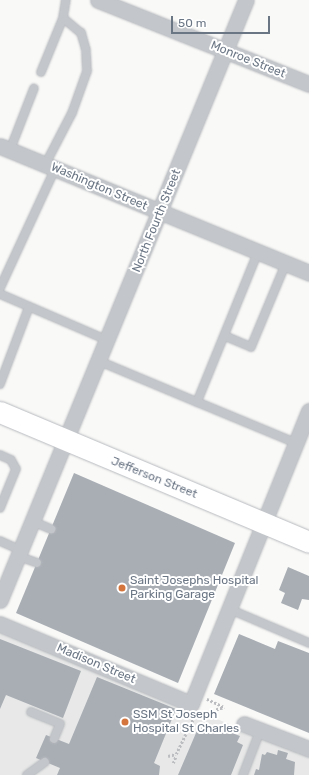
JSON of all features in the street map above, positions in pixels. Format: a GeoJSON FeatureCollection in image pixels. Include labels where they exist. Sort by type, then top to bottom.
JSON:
{"type":"FeatureCollection","features":[{"type":"Feature","properties":{"kind":"street","name":"Monroe Street"},"geometry":{"type":"LineString","coordinates":[[98,0],[309,84]]}},
{"type":"Feature","properties":{"kind":"street","name":"North Fourth Street"},"geometry":{"type":"LineString","coordinates":[[0,600],[161,213],[246,0]]}},
{"type":"Feature","properties":{"kind":"street","name":"Washington Street"},"geometry":{"type":"LineString","coordinates":[[5,148],[309,273]]}},
{"type":"Feature","properties":{"kind":"street"},"geometry":{"type":"LineString","coordinates":[[198,701],[229,609],[309,411]]}},
{"type":"Feature","properties":{"kind":"street","name":"Jefferson Street"},"geometry":{"type":"LineString","coordinates":[[0,412],[66,442],[309,542]]}},
{"type":"Feature","properties":{"kind":"street","name":"Madison Street"},"geometry":{"type":"LineString","coordinates":[[0,624],[198,701]]}},
{"type":"Feature","properties":{"kind":"street"},"geometry":{"type":"LineString","coordinates":[[244,724],[309,749]]}},
{"type":"Feature","properties":{"kind":"lane"},"geometry":{"type":"LineString","coordinates":[[41,72],[63,18],[66,0]]}},
{"type":"Feature","properties":{"kind":"lane"},"geometry":{"type":"LineString","coordinates":[[0,288],[72,113],[87,70],[86,50],[81,33],[63,18]]}},
{"type":"Feature","properties":{"kind":"lane"},"geometry":{"type":"LineString","coordinates":[[5,148],[34,88]]}},
{"type":"Feature","properties":{"kind":"lane"},"geometry":{"type":"LineString","coordinates":[[197,402],[258,252]]}},
{"type":"Feature","properties":{"kind":"lane"},"geometry":{"type":"LineString","coordinates":[[224,336],[251,347],[286,263]]}},
{"type":"Feature","properties":{"kind":"lane"},"geometry":{"type":"LineString","coordinates":[[0,294],[107,340]]}},
{"type":"Feature","properties":{"kind":"lane"},"geometry":{"type":"LineString","coordinates":[[0,384],[28,306]]}},
{"type":"Feature","properties":{"kind":"lane"},"geometry":{"type":"LineString","coordinates":[[99,361],[296,443]]}},
{"type":"Feature","properties":{"kind":"lane"},"geometry":{"type":"LineString","coordinates":[[0,455],[10,460],[16,469],[0,508]]}},
{"type":"Feature","properties":{"kind":"lane"},"geometry":{"type":"LineString","coordinates":[[32,521],[51,528]]}},
{"type":"Feature","properties":{"kind":"lane"},"geometry":{"type":"LineString","coordinates":[[0,541],[37,563]]}},
{"type":"Feature","properties":{"kind":"lane"},"geometry":{"type":"LineString","coordinates":[[229,609],[309,643]]}},
{"type":"Feature","properties":{"kind":"lane"},"geometry":{"type":"LineString","coordinates":[[31,712],[60,724],[54,738]]}},
{"type":"Feature","properties":{"kind":"lane"},"geometry":{"type":"LineString","coordinates":[[243,775],[260,731]]}},
{"type":"Feature","properties":{"kind":"lane"},"geometry":{"type":"LineString","coordinates":[[27,775],[45,762]]}},
{"type":"Feature","properties":{"kind":"path"},"geometry":{"type":"LineString","coordinates":[[173,763],[197,713],[224,707],[198,701]]}},
{"type":"Feature","properties":{"kind":"path"},"geometry":{"type":"LineString","coordinates":[[168,756],[176,754]]}},
{"type":"Feature","properties":{"kind":"shaded area"},"geometry":{"type":"Polygon","coordinates":[[[0,632],[309,756],[309,775],[0,775],[0,632]]]}},
{"type":"Feature","properties":{"kind":"building","name":"Saint Josephs Hospital Parking Garage"},"geometry":{"type":"Polygon","coordinates":[[[74,473],[235,543],[178,683],[16,613],[74,473]]]}},
{"type":"Feature","properties":{"kind":"building"},"geometry":{"type":"Polygon","coordinates":[[[288,567],[309,576],[309,600],[302,599],[298,610],[281,603],[285,593],[279,590],[288,567]]]}},
{"type":"Feature","properties":{"kind":"building"},"geometry":{"type":"Polygon","coordinates":[[[239,634],[275,649],[278,641],[309,653],[309,733],[214,694],[239,634]]]}},
{"type":"Feature","properties":{"kind":"building"},"geometry":{"type":"Polygon","coordinates":[[[0,639],[81,671],[63,718],[6,695],[0,709],[0,639]]]}},
{"type":"Feature","properties":{"kind":"building","name":"SSM St Joseph Hospital St Charles"},"geometry":{"type":"Polygon","coordinates":[[[97,677],[176,709],[154,763],[160,766],[159,775],[57,775],[60,768],[36,758],[46,735],[69,744],[97,677]]]}},
{"type":"Feature","properties":{"kind":"building"},"geometry":{"type":"Polygon","coordinates":[[[211,725],[240,736],[237,742],[243,745],[231,775],[178,775],[199,726],[209,731],[211,725]]]}},
{"type":"Feature","properties":{"kind":"building"},"geometry":{"type":"Polygon","coordinates":[[[278,750],[288,753],[286,759],[295,762],[294,775],[254,775],[256,769],[259,770],[262,754],[265,755],[267,752],[277,755],[278,750]]]}},
{"type":"Feature","properties":{"kind":"place","name":"Saint Josephs Hospital Parking Garage"},"geometry":{"type":"Point","coordinates":[122,588]}},
{"type":"Feature","properties":{"kind":"place","name":"SSM St Joseph Hospital St Charles"},"geometry":{"type":"Point","coordinates":[125,722]}}]}
